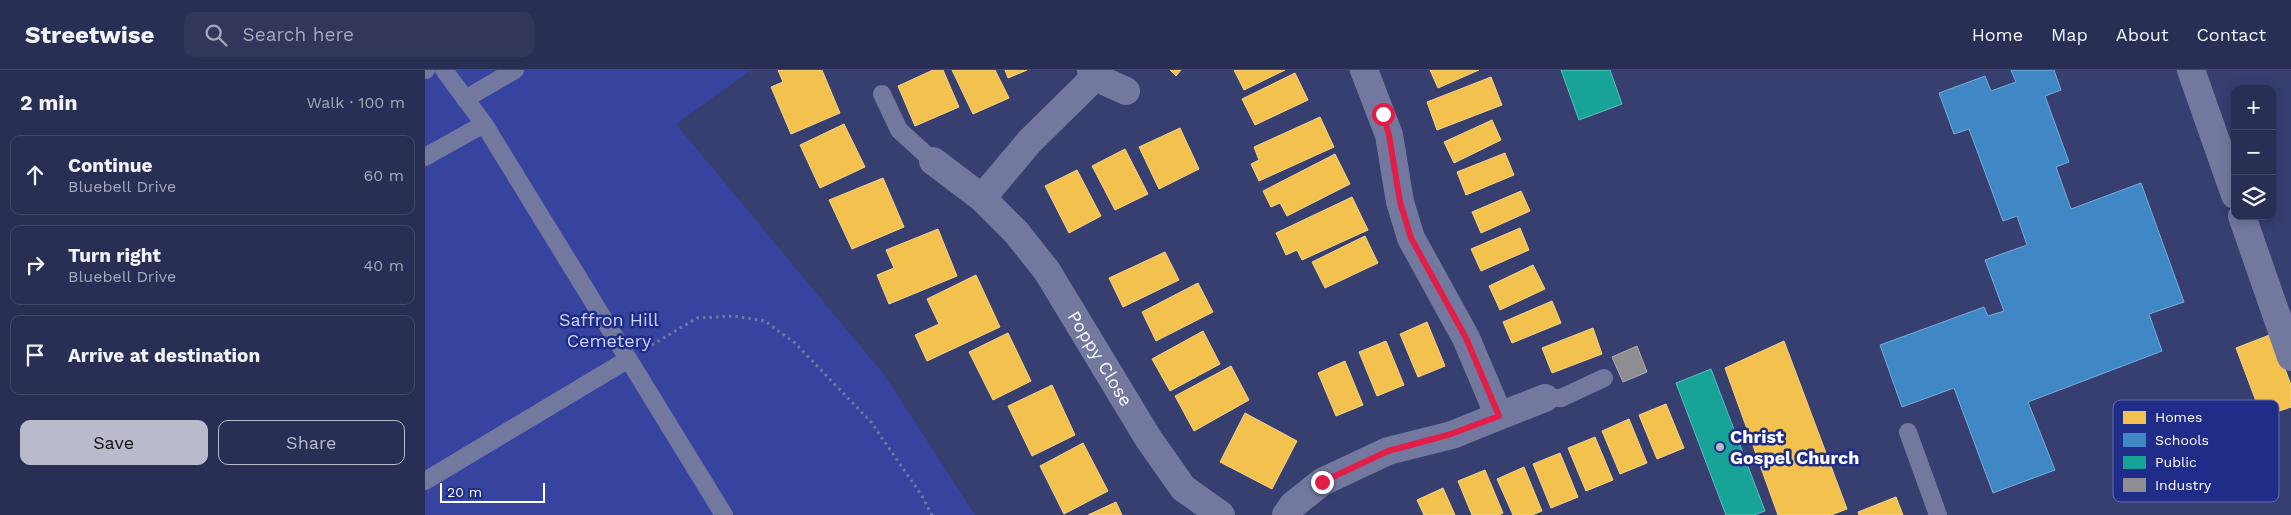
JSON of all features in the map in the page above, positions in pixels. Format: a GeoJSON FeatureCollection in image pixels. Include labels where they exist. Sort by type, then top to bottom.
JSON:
{"type":"FeatureCollection","features":[{"type":"Feature","properties":{"kind":"street"},"geometry":{"type":"LineString","coordinates":[[1364,70],[1389,135],[1400,202],[1411,238],[1466,338],[1499,416]]}},
{"type":"Feature","properties":{"kind":"street"},"geometry":{"type":"LineString","coordinates":[[2191,70],[2231,184]]}},
{"type":"Feature","properties":{"kind":"street"},"geometry":{"type":"LineString","coordinates":[[982,198],[1030,141],[1093,74],[1126,91]]}},
{"type":"Feature","properties":{"kind":"street","name":"Poppy Close"},"geometry":{"type":"LineString","coordinates":[[933,161],[982,198],[1016,232],[1047,271],[1148,438],[1183,488],[1221,515]]}},
{"type":"Feature","properties":{"kind":"street"},"geometry":{"type":"LineString","coordinates":[[2243,220],[2291,357]]}},
{"type":"Feature","properties":{"kind":"street"},"geometry":{"type":"LineString","coordinates":[[1286,515],[1293,505],[1322,482],[1388,451],[1451,434],[1545,398]]}},
{"type":"Feature","properties":{"kind":"lane"},"geometry":{"type":"LineString","coordinates":[[444,70],[484,124],[627,360],[725,515]]}},
{"type":"Feature","properties":{"kind":"lane"},"geometry":{"type":"LineString","coordinates":[[465,99],[515,70]]}},
{"type":"Feature","properties":{"kind":"lane","name":"Poppy Close"},"geometry":{"type":"LineString","coordinates":[[882,94],[899,130],[933,161]]}},
{"type":"Feature","properties":{"kind":"lane"},"geometry":{"type":"LineString","coordinates":[[425,158],[484,124]]}},
{"type":"Feature","properties":{"kind":"lane"},"geometry":{"type":"LineString","coordinates":[[425,481],[627,360]]}},
{"type":"Feature","properties":{"kind":"lane"},"geometry":{"type":"LineString","coordinates":[[1545,398],[1561,398],[1604,378]]}},
{"type":"Feature","properties":{"kind":"lane"},"geometry":{"type":"LineString","coordinates":[[1908,432],[1938,515]]}},
{"type":"Feature","properties":{"kind":"path"},"geometry":{"type":"LineString","coordinates":[[627,360],[697,318],[734,316],[765,321],[795,343],[871,422],[922,496],[932,515]]}},
{"type":"Feature","properties":{"kind":"green space","name":"Saffron Hill Cemetery"},"geometry":{"type":"Polygon","coordinates":[[[425,70],[751,70],[676,124],[885,376],[975,515],[425,515],[425,70]]]}},
{"type":"Feature","properties":{"kind":"building: Homes"},"geometry":{"type":"Polygon","coordinates":[[[778,70],[822,70],[840,113],[791,134],[771,87],[783,82],[778,70]]]}},
{"type":"Feature","properties":{"kind":"building: Homes"},"geometry":{"type":"Polygon","coordinates":[[[933,70],[943,70],[959,107],[915,126],[898,86],[933,70]]]}},
{"type":"Feature","properties":{"kind":"building: Homes"},"geometry":{"type":"Polygon","coordinates":[[[952,70],[995,70],[1009,98],[973,114],[952,70]]]}},
{"type":"Feature","properties":{"kind":"building: Homes"},"geometry":{"type":"Polygon","coordinates":[[[1005,70],[1027,70],[1008,78],[1005,70]]]}},
{"type":"Feature","properties":{"kind":"building: Homes"},"geometry":{"type":"Polygon","coordinates":[[[1170,70],[1181,70],[1176,76],[1170,70]]]}},
{"type":"Feature","properties":{"kind":"building: Homes"},"geometry":{"type":"Polygon","coordinates":[[[1234,70],[1285,70],[1244,90],[1234,70]]]}},
{"type":"Feature","properties":{"kind":"building: Homes"},"geometry":{"type":"Polygon","coordinates":[[[1430,70],[1479,70],[1438,88],[1430,70]]]}},
{"type":"Feature","properties":{"kind":"building: Homes"},"geometry":{"type":"Polygon","coordinates":[[[1295,73],[1308,100],[1255,125],[1242,99],[1295,73]]]}},
{"type":"Feature","properties":{"kind":"building: Homes"},"geometry":{"type":"Polygon","coordinates":[[[1491,77],[1502,105],[1437,130],[1427,102],[1491,77]]]}},
{"type":"Feature","properties":{"kind":"building: Homes"},"geometry":{"type":"Polygon","coordinates":[[[1320,117],[1334,147],[1259,181],[1251,164],[1259,160],[1254,147],[1320,117]]]}},
{"type":"Feature","properties":{"kind":"building: Homes"},"geometry":{"type":"Polygon","coordinates":[[[1492,120],[1501,140],[1454,163],[1444,142],[1492,120]]]}},
{"type":"Feature","properties":{"kind":"building: Homes"},"geometry":{"type":"Polygon","coordinates":[[[844,124],[865,167],[820,188],[800,145],[844,124]]]}},
{"type":"Feature","properties":{"kind":"building: Homes"},"geometry":{"type":"Polygon","coordinates":[[[1180,128],[1199,169],[1159,189],[1139,147],[1180,128]]]}},
{"type":"Feature","properties":{"kind":"building: Homes"},"geometry":{"type":"Polygon","coordinates":[[[1125,149],[1148,194],[1115,210],[1092,166],[1125,149]]]}},
{"type":"Feature","properties":{"kind":"building: Homes"},"geometry":{"type":"Polygon","coordinates":[[[1505,153],[1514,175],[1466,195],[1457,172],[1505,153]]]}},
{"type":"Feature","properties":{"kind":"building: Homes"},"geometry":{"type":"Polygon","coordinates":[[[1335,154],[1350,184],[1287,216],[1280,203],[1271,207],[1263,191],[1335,154]]]}},
{"type":"Feature","properties":{"kind":"building: Homes"},"geometry":{"type":"Polygon","coordinates":[[[1077,170],[1101,216],[1069,233],[1045,186],[1077,170]]]}},
{"type":"Feature","properties":{"kind":"building: Homes"},"geometry":{"type":"Polygon","coordinates":[[[883,178],[904,227],[852,249],[829,200],[883,178]]]}},
{"type":"Feature","properties":{"kind":"building: Homes"},"geometry":{"type":"Polygon","coordinates":[[[1521,191],[1530,211],[1481,233],[1472,212],[1521,191]]]}},
{"type":"Feature","properties":{"kind":"building: Homes"},"geometry":{"type":"Polygon","coordinates":[[[1352,197],[1368,230],[1302,260],[1297,250],[1286,255],[1276,233],[1352,197]]]}},
{"type":"Feature","properties":{"kind":"building: Homes"},"geometry":{"type":"Polygon","coordinates":[[[1520,228],[1529,250],[1481,271],[1471,249],[1520,228]]]}},
{"type":"Feature","properties":{"kind":"building: Homes"},"geometry":{"type":"Polygon","coordinates":[[[938,229],[957,276],[889,304],[877,275],[894,268],[886,250],[938,229]]]}},
{"type":"Feature","properties":{"kind":"building: Homes"},"geometry":{"type":"Polygon","coordinates":[[[1365,236],[1378,263],[1325,288],[1312,262],[1365,236]]]}},
{"type":"Feature","properties":{"kind":"building: Homes"},"geometry":{"type":"Polygon","coordinates":[[[1165,252],[1179,280],[1123,307],[1109,278],[1165,252]]]}},
{"type":"Feature","properties":{"kind":"building: Homes"},"geometry":{"type":"Polygon","coordinates":[[[1533,265],[1545,289],[1500,310],[1489,286],[1533,265]]]}},
{"type":"Feature","properties":{"kind":"building: Homes"},"geometry":{"type":"Polygon","coordinates":[[[976,275],[1000,327],[927,361],[915,335],[939,324],[927,299],[976,275]]]}},
{"type":"Feature","properties":{"kind":"building: Homes"},"geometry":{"type":"Polygon","coordinates":[[[1198,283],[1213,312],[1156,341],[1142,312],[1198,283]]]}},
{"type":"Feature","properties":{"kind":"building: Homes"},"geometry":{"type":"Polygon","coordinates":[[[1552,301],[1561,323],[1512,343],[1503,322],[1552,301]]]}},
{"type":"Feature","properties":{"kind":"building: Homes"},"geometry":{"type":"Polygon","coordinates":[[[1427,322],[1445,366],[1418,377],[1400,334],[1427,322]]]}},
{"type":"Feature","properties":{"kind":"building: Homes"},"geometry":{"type":"Polygon","coordinates":[[[1593,328],[1602,354],[1552,373],[1542,348],[1593,328]]]}},
{"type":"Feature","properties":{"kind":"building: Homes"},"geometry":{"type":"Polygon","coordinates":[[[1203,331],[1220,364],[1170,391],[1152,359],[1203,331]]]}},
{"type":"Feature","properties":{"kind":"building: Homes"},"geometry":{"type":"Polygon","coordinates":[[[1008,333],[1031,381],[993,400],[969,352],[1008,333]]]}},
{"type":"Feature","properties":{"kind":"building: Homes"},"geometry":{"type":"Polygon","coordinates":[[[2272,334],[2291,385],[2291,407],[2279,411],[2279,400],[2256,400],[2236,348],[2272,334]]]}},
{"type":"Feature","properties":{"kind":"building: Homes"},"geometry":{"type":"Polygon","coordinates":[[[1386,341],[1404,385],[1377,396],[1359,352],[1386,341]]]}},
{"type":"Feature","properties":{"kind":"building: Homes"},"geometry":{"type":"Polygon","coordinates":[[[1784,341],[1847,509],[1831,515],[1778,515],[1725,368],[1784,341]]]}},
{"type":"Feature","properties":{"kind":"building: Homes"},"geometry":{"type":"Polygon","coordinates":[[[1345,361],[1363,405],[1336,416],[1318,373],[1345,361]]]}},
{"type":"Feature","properties":{"kind":"building: Homes"},"geometry":{"type":"Polygon","coordinates":[[[1231,366],[1249,400],[1194,431],[1175,396],[1231,366]]]}},
{"type":"Feature","properties":{"kind":"building: Homes"},"geometry":{"type":"Polygon","coordinates":[[[1052,385],[1075,435],[1032,456],[1008,406],[1052,385]]]}},
{"type":"Feature","properties":{"kind":"building: Homes"},"geometry":{"type":"Polygon","coordinates":[[[1666,404],[1684,448],[1657,459],[1639,415],[1666,404]]]}},
{"type":"Feature","properties":{"kind":"building: Homes"},"geometry":{"type":"Polygon","coordinates":[[[1245,413],[1297,441],[1272,489],[1220,462],[1245,413]]]}},
{"type":"Feature","properties":{"kind":"building: Homes"},"geometry":{"type":"Polygon","coordinates":[[[1629,419],[1647,463],[1620,474],[1602,431],[1629,419]]]}},
{"type":"Feature","properties":{"kind":"building: Homes"},"geometry":{"type":"Polygon","coordinates":[[[1595,437],[1613,480],[1586,491],[1568,448],[1595,437]]]}},
{"type":"Feature","properties":{"kind":"building: Homes"},"geometry":{"type":"Polygon","coordinates":[[[1083,443],[1108,491],[1064,514],[1040,466],[1083,443]]]}},
{"type":"Feature","properties":{"kind":"building: Homes"},"geometry":{"type":"Polygon","coordinates":[[[1560,453],[1578,497],[1551,508],[1533,464],[1560,453]]]}},
{"type":"Feature","properties":{"kind":"building: Homes"},"geometry":{"type":"Polygon","coordinates":[[[1524,467],[1542,511],[1532,515],[1513,515],[1497,479],[1524,467]]]}},
{"type":"Feature","properties":{"kind":"building: Homes"},"geometry":{"type":"Polygon","coordinates":[[[1485,470],[1503,513],[1499,515],[1472,515],[1458,481],[1485,470]]]}},
{"type":"Feature","properties":{"kind":"building: Homes"},"geometry":{"type":"Polygon","coordinates":[[[1443,488],[1455,515],[1424,515],[1417,500],[1443,488]]]}},
{"type":"Feature","properties":{"kind":"building: Homes"},"geometry":{"type":"Polygon","coordinates":[[[1896,497],[1903,515],[1859,515],[1858,512],[1896,497]]]}},
{"type":"Feature","properties":{"kind":"building: Homes"},"geometry":{"type":"Polygon","coordinates":[[[1116,502],[1122,515],[1088,515],[1116,502]]]}},
{"type":"Feature","properties":{"kind":"building: Schools"},"geometry":{"type":"Polygon","coordinates":[[[2011,70],[2054,70],[2061,90],[2045,96],[2069,162],[2056,167],[2071,209],[2141,183],[2184,302],[2149,314],[2162,351],[2028,402],[2055,470],[1993,493],[1954,388],[1902,407],[1880,345],[1984,307],[1988,316],[2004,311],[1985,260],[2027,245],[2017,216],[2003,221],[1969,129],[1954,134],[1939,93],[1985,76],[1991,91],[2016,82],[2011,70]]]}},
{"type":"Feature","properties":{"kind":"building: Public"},"geometry":{"type":"Polygon","coordinates":[[[1561,70],[1610,70],[1622,104],[1579,120],[1561,70]]]}},
{"type":"Feature","properties":{"kind":"building: Public","name":"Christ Gospel Church"},"geometry":{"type":"Polygon","coordinates":[[[1711,369],[1765,511],[1754,515],[1726,515],[1676,383],[1711,369]]]}},
{"type":"Feature","properties":{"kind":"building: Industry"},"geometry":{"type":"Polygon","coordinates":[[[1637,346],[1647,372],[1623,382],[1612,357],[1637,346]]]}},
{"type":"Feature","properties":{"kind":"place","name":"Christ Gospel Church"},"geometry":{"type":"Point","coordinates":[1720,447]}},
{"type":"Feature","properties":{"kind":"route"},"geometry":{"type":"LineString","coordinates":[[1322,482],[1388,451],[1451,434],[1499,416],[1466,338],[1411,238],[1400,202],[1389,135],[1383,114]]}}]}
